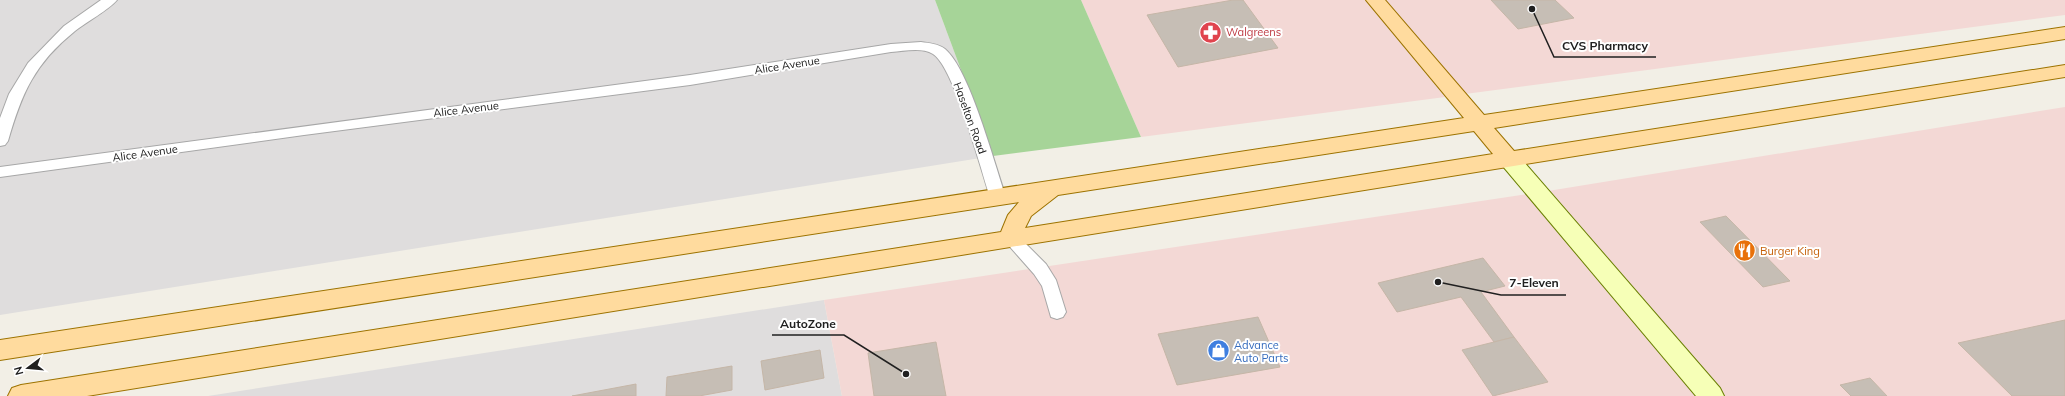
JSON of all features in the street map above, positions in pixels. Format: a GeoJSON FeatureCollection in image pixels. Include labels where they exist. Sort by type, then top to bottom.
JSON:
{"type":"FeatureCollection","features":[{"type":"Feature","properties":{"kind":"main road"},"geometry":{"type":"LineString","coordinates":[[1375,0],[1509,160],[1711,396]]}},
{"type":"Feature","properties":{"kind":"main road"},"geometry":{"type":"LineString","coordinates":[[0,350],[2065,34]]}},
{"type":"Feature","properties":{"kind":"main road"},"geometry":{"type":"LineString","coordinates":[[21,396],[2037,76],[2065,70]]}},
{"type":"Feature","properties":{"kind":"main road"},"geometry":{"type":"LineString","coordinates":[[1011,239],[1014,221],[1023,209],[1056,188]]}},
{"type":"Feature","properties":{"kind":"main road"},"geometry":{"type":"LineString","coordinates":[[0,361],[56,342]]}},
{"type":"Feature","properties":{"kind":"street"},"geometry":{"type":"LineString","coordinates":[[0,141],[16,94],[27,74],[41,55],[91,12],[110,0]]}},
{"type":"Feature","properties":{"kind":"street","name":"Alice Avenue"},"geometry":{"type":"LineString","coordinates":[[0,172],[176,149],[304,130],[690,80],[891,48],[918,46],[931,47]]}},
{"type":"Feature","properties":{"kind":"street","name":"Haselton Road"},"geometry":{"type":"LineString","coordinates":[[931,47],[940,51],[947,58],[963,91],[998,198]]}},
{"type":"Feature","properties":{"kind":"street"},"geometry":{"type":"LineString","coordinates":[[1011,239],[1040,269],[1050,285],[1057,312]]}},
{"type":"Feature","properties":{"kind":"shaded area"},"geometry":{"type":"Polygon","coordinates":[[[0,0],[935,0],[993,156],[0,315],[0,0]]]}},
{"type":"Feature","properties":{"kind":"shaded area"},"geometry":{"type":"Polygon","coordinates":[[[1081,0],[1365,0],[1445,97],[1141,137],[1081,0]]]}},
{"type":"Feature","properties":{"kind":"shaded area"},"geometry":{"type":"Polygon","coordinates":[[[1385,0],[2065,0],[2065,15],[1465,94],[1385,0]]]}},
{"type":"Feature","properties":{"kind":"shaded area"},"geometry":{"type":"Polygon","coordinates":[[[2065,107],[2065,396],[1725,396],[1548,191],[2065,107]]]}},
{"type":"Feature","properties":{"kind":"shaded area"},"geometry":{"type":"Polygon","coordinates":[[[1527,194],[1697,396],[842,396],[824,300],[1527,194]]]}},
{"type":"Feature","properties":{"kind":"shaded area"},"geometry":{"type":"Polygon","coordinates":[[[824,300],[842,396],[208,396],[824,300]]]}},
{"type":"Feature","properties":{"kind":"green space"},"geometry":{"type":"Polygon","coordinates":[[[935,0],[1081,0],[1141,137],[993,156],[935,0]]]}},
{"type":"Feature","properties":{"kind":"building","name":"Walgreens"},"geometry":{"type":"Polygon","coordinates":[[[1233,0],[1243,0],[1278,48],[1178,67],[1147,15],[1233,0]]]}},
{"type":"Feature","properties":{"kind":"building"},"geometry":{"type":"Polygon","coordinates":[[[1491,0],[1555,0],[1574,18],[1518,29],[1491,0]]]}},
{"type":"Feature","properties":{"kind":"building","name":"Burger King"},"geometry":{"type":"Polygon","coordinates":[[[1726,216],[1790,281],[1763,287],[1700,222],[1726,216]]]}},
{"type":"Feature","properties":{"kind":"building"},"geometry":{"type":"Polygon","coordinates":[[[1483,258],[1505,286],[1481,292],[1514,337],[1494,342],[1461,297],[1397,312],[1378,283],[1483,258]]]}},
{"type":"Feature","properties":{"kind":"building","name":"Advance Auto Parts"},"geometry":{"type":"Polygon","coordinates":[[[1258,317],[1280,367],[1177,385],[1158,334],[1258,317]]]}},
{"type":"Feature","properties":{"kind":"building"},"geometry":{"type":"Polygon","coordinates":[[[2065,320],[2065,396],[2012,396],[1958,343],[2065,320]]]}},
{"type":"Feature","properties":{"kind":"building"},"geometry":{"type":"Polygon","coordinates":[[[1514,337],[1548,382],[1493,396],[1462,350],[1514,337]]]}},
{"type":"Feature","properties":{"kind":"building"},"geometry":{"type":"Polygon","coordinates":[[[936,342],[946,396],[874,396],[868,353],[936,342]]]}},
{"type":"Feature","properties":{"kind":"building"},"geometry":{"type":"Polygon","coordinates":[[[820,350],[824,378],[765,390],[761,361],[820,350]]]}},
{"type":"Feature","properties":{"kind":"building"},"geometry":{"type":"Polygon","coordinates":[[[732,366],[732,390],[699,396],[666,396],[667,377],[732,366]]]}},
{"type":"Feature","properties":{"kind":"building"},"geometry":{"type":"Polygon","coordinates":[[[1870,378],[1887,396],[1851,396],[1840,385],[1870,378]]]}},
{"type":"Feature","properties":{"kind":"building"},"geometry":{"type":"Polygon","coordinates":[[[636,384],[636,396],[572,396],[636,384]]]}},
{"type":"Feature","properties":{"kind":"place","name":"CVS Pharmacy"},"geometry":{"type":"Point","coordinates":[1532,9]}},
{"type":"Feature","properties":{"kind":"place","name":"Walgreens"},"geometry":{"type":"Point","coordinates":[1211,32]}},
{"type":"Feature","properties":{"kind":"place","name":"Burger King"},"geometry":{"type":"Point","coordinates":[1745,251]}},
{"type":"Feature","properties":{"kind":"place","name":"7-Eleven"},"geometry":{"type":"Point","coordinates":[1438,282]}},
{"type":"Feature","properties":{"kind":"place","name":"Advance Auto Parts"},"geometry":{"type":"Point","coordinates":[1219,351]}},
{"type":"Feature","properties":{"kind":"place","name":"AutoZone"},"geometry":{"type":"Point","coordinates":[906,374]}}]}
